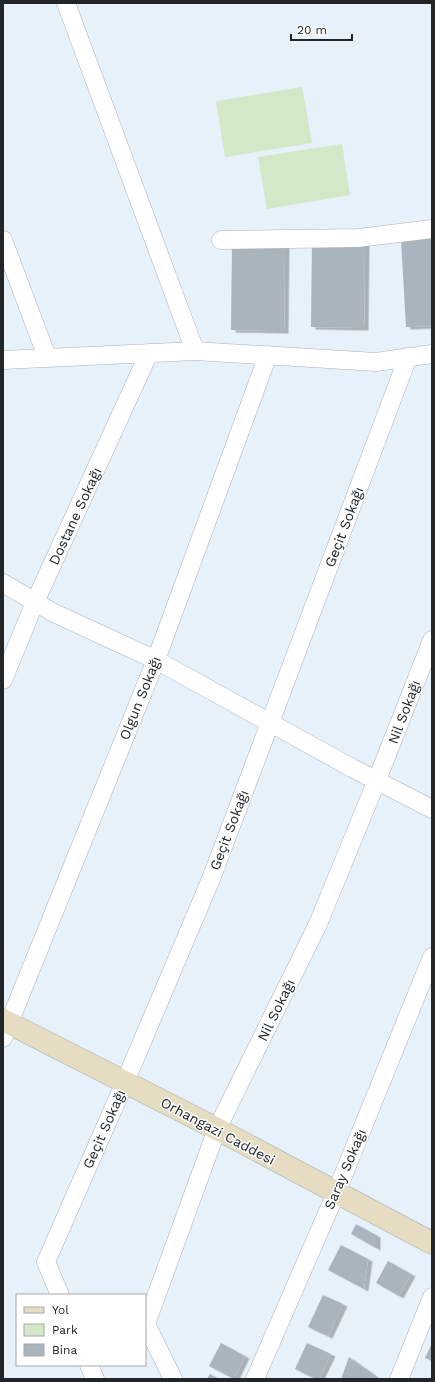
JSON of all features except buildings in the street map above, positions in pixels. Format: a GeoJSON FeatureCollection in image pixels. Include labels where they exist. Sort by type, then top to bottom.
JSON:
{"type":"FeatureCollection","features":[{"type":"Feature","properties":{"kind":"street"},"geometry":{"type":"LineString","coordinates":[[66,3],[194,351]]}},
{"type":"Feature","properties":{"kind":"street"},"geometry":{"type":"LineString","coordinates":[[221,240],[358,238],[432,229]]}},
{"type":"Feature","properties":{"kind":"street"},"geometry":{"type":"LineString","coordinates":[[3,240],[47,358]]}},
{"type":"Feature","properties":{"kind":"street"},"geometry":{"type":"LineString","coordinates":[[3,360],[194,351],[376,362],[432,354]]}},
{"type":"Feature","properties":{"kind":"street","name":"Dostane Sokağı"},"geometry":{"type":"LineString","coordinates":[[3,680],[35,602],[150,353]]}},
{"type":"Feature","properties":{"kind":"street","name":"Olgun Sokağı"},"geometry":{"type":"LineString","coordinates":[[5,1027],[156,660],[268,355]]}},
{"type":"Feature","properties":{"kind":"street","name":"Geçit Sokağı"},"geometry":{"type":"LineString","coordinates":[[60,1294],[46,1262],[125,1082],[211,879],[408,357]]}},
{"type":"Feature","properties":{"kind":"street"},"geometry":{"type":"LineString","coordinates":[[3,583],[54,613],[156,660],[352,768],[432,809]]}},
{"type":"Feature","properties":{"kind":"street","name":"Nil Sokağı"},"geometry":{"type":"LineString","coordinates":[[172,1379],[146,1324],[217,1130],[318,924],[432,640]]}},
{"type":"Feature","properties":{"kind":"street","name":"Saray Sokağı"},"geometry":{"type":"LineString","coordinates":[[255,1379],[336,1193],[432,958]]}},
{"type":"Feature","properties":{"kind":"street","name":"Orhangazi Caddesi"},"geometry":{"type":"LineString","coordinates":[[5,1027],[125,1082],[432,1243]]}},
{"type":"Feature","properties":{"kind":"street"},"geometry":{"type":"LineString","coordinates":[[399,1379],[432,1297]]}},
{"type":"Feature","properties":{"kind":"street"},"geometry":{"type":"LineString","coordinates":[[89,1366],[95,1379]]}},
{"type":"Feature","properties":{"kind":"green space"},"geometry":{"type":"Polygon","coordinates":[[[302,87],[312,143],[225,157],[216,101],[302,87]]]}},
{"type":"Feature","properties":{"kind":"green space"},"geometry":{"type":"Polygon","coordinates":[[[342,144],[350,195],[267,209],[258,157],[342,144]]]}}]}
